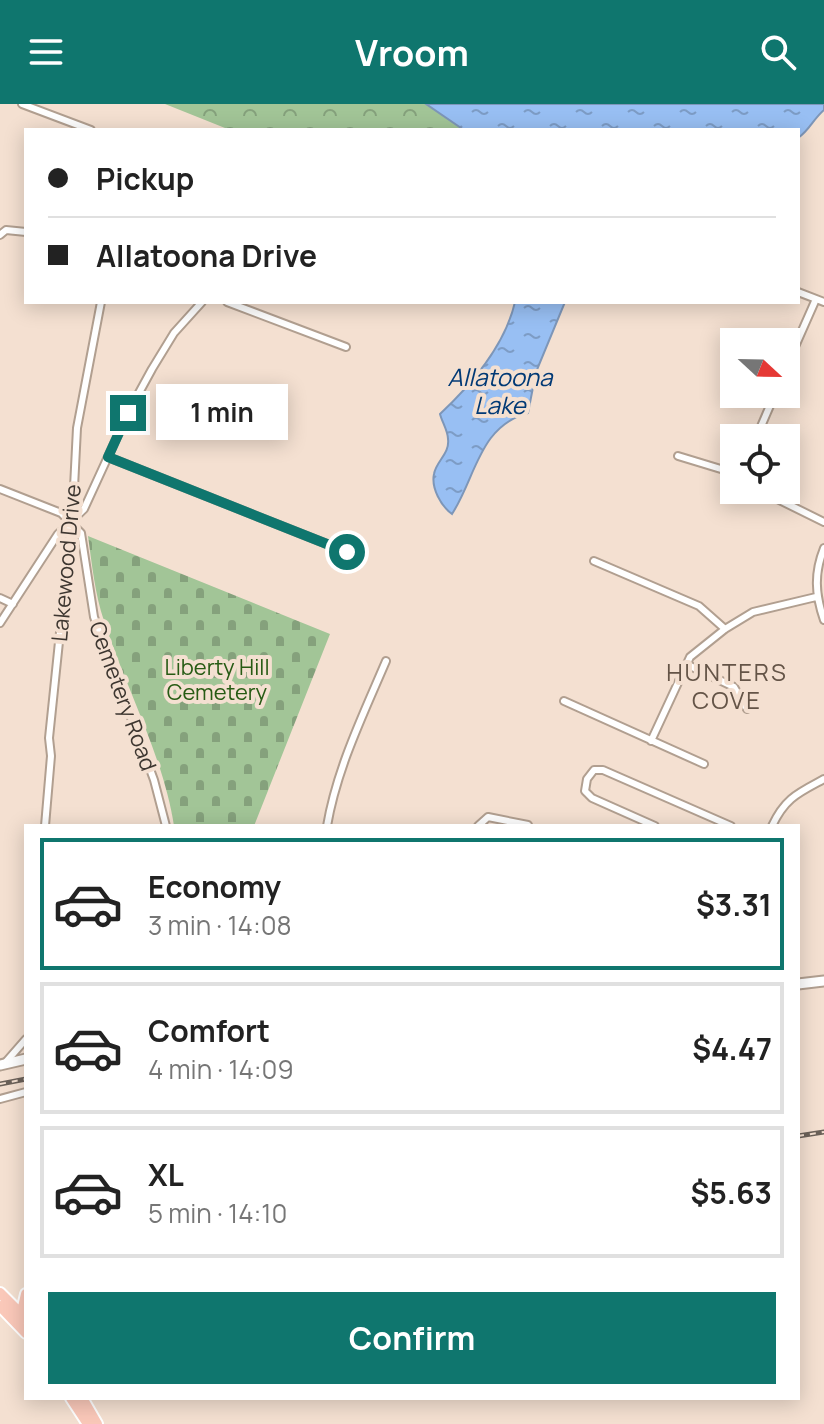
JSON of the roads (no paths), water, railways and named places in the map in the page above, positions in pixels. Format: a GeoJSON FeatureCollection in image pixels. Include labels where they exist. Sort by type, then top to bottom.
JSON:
{"type":"FeatureCollection","features":[{"type":"Feature","properties":{"kind":"main road"},"geometry":{"type":"LineString","coordinates":[[800,984],[824,981]]}},
{"type":"Feature","properties":{"kind":"main road"},"geometry":{"type":"LineString","coordinates":[[3,1064],[24,1059]]}},
{"type":"Feature","properties":{"kind":"main road"},"geometry":{"type":"LineString","coordinates":[[0,1293],[3,1306],[24,1331]]}},
{"type":"Feature","properties":{"kind":"main road"},"geometry":{"type":"LineString","coordinates":[[3,1306],[24,1315]]}},
{"type":"Feature","properties":{"kind":"main road"},"geometry":{"type":"LineString","coordinates":[[72,1400],[88,1424]]}},
{"type":"Feature","properties":{"kind":"main road"},"geometry":{"type":"LineString","coordinates":[[83,1400],[97,1424]]}},
{"type":"Feature","properties":{"kind":"street"},"geometry":{"type":"LineString","coordinates":[[22,104],[86,128]]}},
{"type":"Feature","properties":{"kind":"street"},"geometry":{"type":"LineString","coordinates":[[0,235],[6,230],[24,232]]}},
{"type":"Feature","properties":{"kind":"street"},"geometry":{"type":"LineString","coordinates":[[800,293],[824,302]]}},
{"type":"Feature","properties":{"kind":"street"},"geometry":{"type":"LineString","coordinates":[[800,335],[816,299]]}},
{"type":"Feature","properties":{"kind":"street","name":"Lakewood Drive"},"geometry":{"type":"LineString","coordinates":[[45,824],[51,756],[50,723],[72,521],[77,428],[101,304]]}},
{"type":"Feature","properties":{"kind":"street"},"geometry":{"type":"LineString","coordinates":[[0,623],[58,534],[84,509],[152,369],[174,333],[200,304]]}},
{"type":"Feature","properties":{"kind":"street"},"geometry":{"type":"LineString","coordinates":[[232,304],[346,347]]}},
{"type":"Feature","properties":{"kind":"street"},"geometry":{"type":"LineString","coordinates":[[678,456],[720,469]]}},
{"type":"Feature","properties":{"kind":"street"},"geometry":{"type":"LineString","coordinates":[[108,457],[347,552]]}},
{"type":"Feature","properties":{"kind":"street"},"geometry":{"type":"LineString","coordinates":[[0,489],[61,513],[72,521]]}},
{"type":"Feature","properties":{"kind":"street"},"geometry":{"type":"LineString","coordinates":[[787,504],[824,522]]}},
{"type":"Feature","properties":{"kind":"street","name":"Cemetery Road"},"geometry":{"type":"LineString","coordinates":[[72,521],[81,533],[94,617],[154,780],[165,824]]}},
{"type":"Feature","properties":{"kind":"street"},"geometry":{"type":"LineString","coordinates":[[824,548],[818,562],[816,597],[824,620]]}},
{"type":"Feature","properties":{"kind":"street"},"geometry":{"type":"LineString","coordinates":[[594,561],[699,606],[725,629]]}},
{"type":"Feature","properties":{"kind":"street"},"geometry":{"type":"LineString","coordinates":[[651,741],[690,657],[725,629],[753,612],[816,597]]}},
{"type":"Feature","properties":{"kind":"street"},"geometry":{"type":"LineString","coordinates":[[0,598],[13,604]]}},
{"type":"Feature","properties":{"kind":"street"},"geometry":{"type":"LineString","coordinates":[[327,824],[341,766],[386,661]]}},
{"type":"Feature","properties":{"kind":"street"},"geometry":{"type":"LineString","coordinates":[[686,664],[734,687],[747,709]]}},
{"type":"Feature","properties":{"kind":"street"},"geometry":{"type":"LineString","coordinates":[[564,701],[704,764]]}},
{"type":"Feature","properties":{"kind":"street"},"geometry":{"type":"LineString","coordinates":[[650,824],[592,798],[585,791],[587,779],[594,770],[603,770],[724,824]]}},
{"type":"Feature","properties":{"kind":"street"},"geometry":{"type":"LineString","coordinates":[[773,824],[790,798],[824,779]]}},
{"type":"Feature","properties":{"kind":"street"},"geometry":{"type":"LineString","coordinates":[[480,824],[488,817],[523,824]]}},
{"type":"Feature","properties":{"kind":"street"},"geometry":{"type":"LineString","coordinates":[[3,1064],[24,1041]]}},
{"type":"Feature","properties":{"kind":"street"},"geometry":{"type":"LineString","coordinates":[[0,1099],[24,1093]]}},
{"type":"Feature","properties":{"kind":"street"},"geometry":{"type":"LineString","coordinates":[[3,1306],[24,1295]]}},
{"type":"Feature","properties":{"kind":"water"},"geometry":{"type":"Polygon","coordinates":[[[426,104],[824,104],[824,110],[800,136],[800,128],[461,128],[426,104]]]}},
{"type":"Feature","properties":{"kind":"water","name":"Allatoona Lake"},"geometry":{"type":"Polygon","coordinates":[[[514,304],[564,304],[536,372],[528,413],[499,429],[489,441],[452,514],[435,491],[433,479],[448,444],[440,414],[486,363],[514,304]]]}},
{"type":"Feature","properties":{"kind":"railway"},"geometry":{"type":"LineString","coordinates":[[0,1084],[24,1079]]}},
{"type":"Feature","properties":{"kind":"railway"},"geometry":{"type":"LineString","coordinates":[[800,1136],[824,1132]]}},
{"type":"Feature","properties":{"kind":"district","name":"HUNTERS COVE"},"geometry":{"type":"Point","coordinates":[727,687]}},
{"type":"Feature","properties":{"kind":"park label","name":"Liberty Hill Cemetery"},"geometry":{"type":"Point","coordinates":[217,680]}}]}
